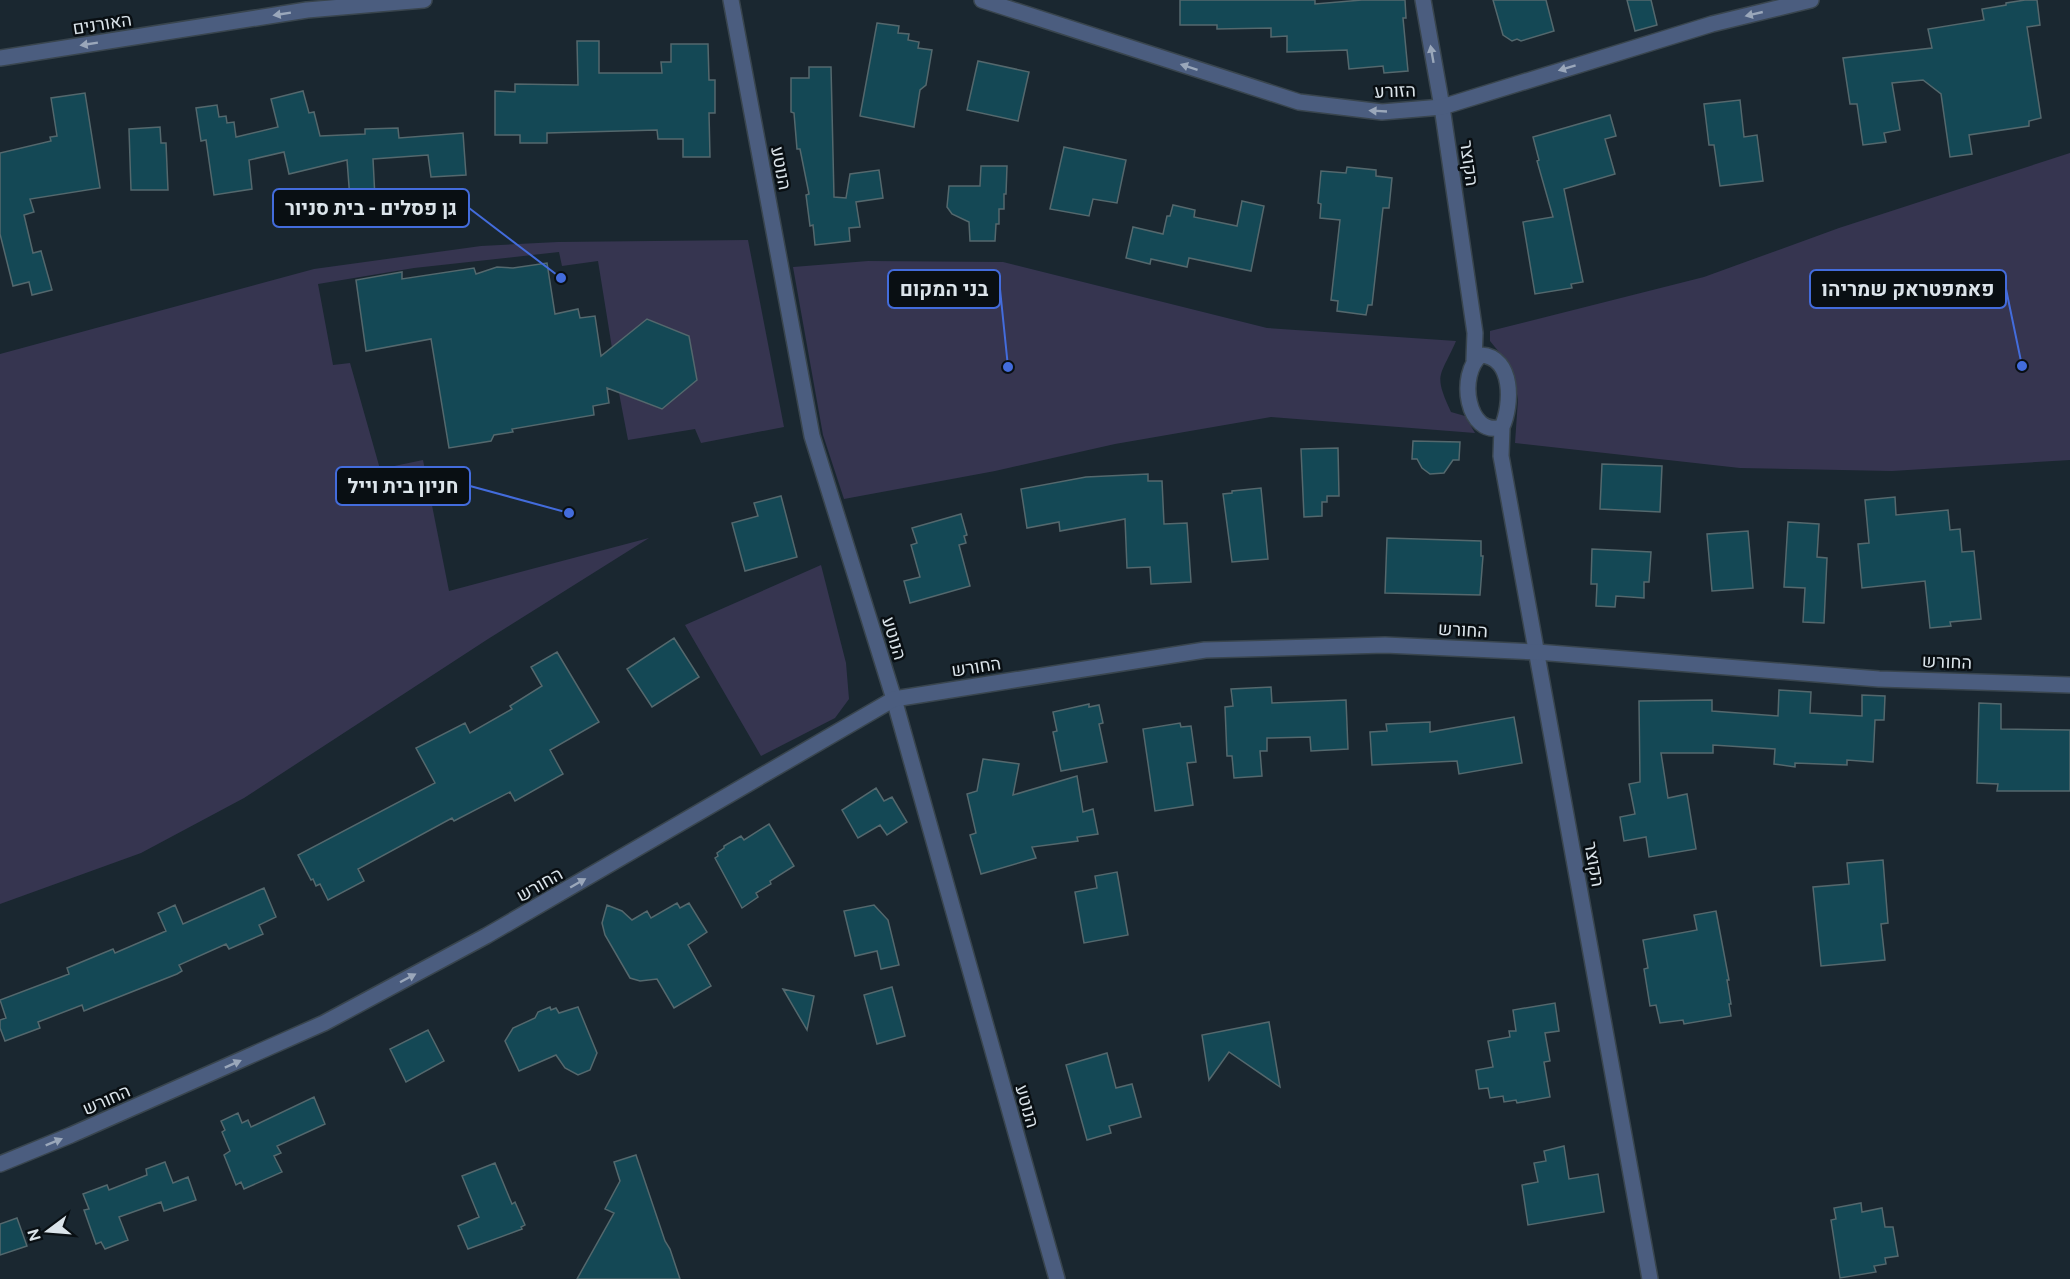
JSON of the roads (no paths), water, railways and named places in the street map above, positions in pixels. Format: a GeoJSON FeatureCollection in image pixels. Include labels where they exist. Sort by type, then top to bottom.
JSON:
{"type":"FeatureCollection","features":[{"type":"Feature","properties":{"kind":"street","name":"האורנים"},"geometry":{"type":"LineString","coordinates":[[0,58],[307,10],[424,0]]}},
{"type":"Feature","properties":{"kind":"street","name":"הנוטע"},"geometry":{"type":"LineString","coordinates":[[731,0],[812,436],[894,699],[1057,1279]]}},
{"type":"Feature","properties":{"kind":"street","name":"הזורע"},"geometry":{"type":"LineString","coordinates":[[982,0],[1299,102],[1382,112],[1442,107],[1712,24],[1811,0]]}},
{"type":"Feature","properties":{"kind":"street","name":"הקוצר"},"geometry":{"type":"LineString","coordinates":[[1423,0],[1442,107],[1475,333],[1482,358]]}},
{"type":"Feature","properties":{"kind":"street","name":"הקוצר"},"geometry":{"type":"LineString","coordinates":[[1482,358],[1496,360],[1506,379],[1509,405],[1496,428],[1650,1279]]}},
{"type":"Feature","properties":{"kind":"street","name":"הקוצר"},"geometry":{"type":"LineString","coordinates":[[1482,358],[1467,378],[1469,403],[1473,415],[1496,428]]}},
{"type":"Feature","properties":{"kind":"street","name":"החורש"},"geometry":{"type":"LineString","coordinates":[[0,1164],[82,1131],[324,1023],[486,936],[894,699],[1205,650],[1384,645],[1536,652],[1879,679],[2070,685]]}},
{"type":"Feature","properties":{"kind":"place","name":"גן פסלים - בית סניור"},"geometry":{"type":"Point","coordinates":[561,278]}},
{"type":"Feature","properties":{"kind":"place","name":"פאמפטראק שמריהו"},"geometry":{"type":"Point","coordinates":[2022,366]}},
{"type":"Feature","properties":{"kind":"place","name":"בני המקום"},"geometry":{"type":"Point","coordinates":[1008,367]}},
{"type":"Feature","properties":{"kind":"place","name":"חניון בית וייל"},"geometry":{"type":"Point","coordinates":[569,513]}}]}
